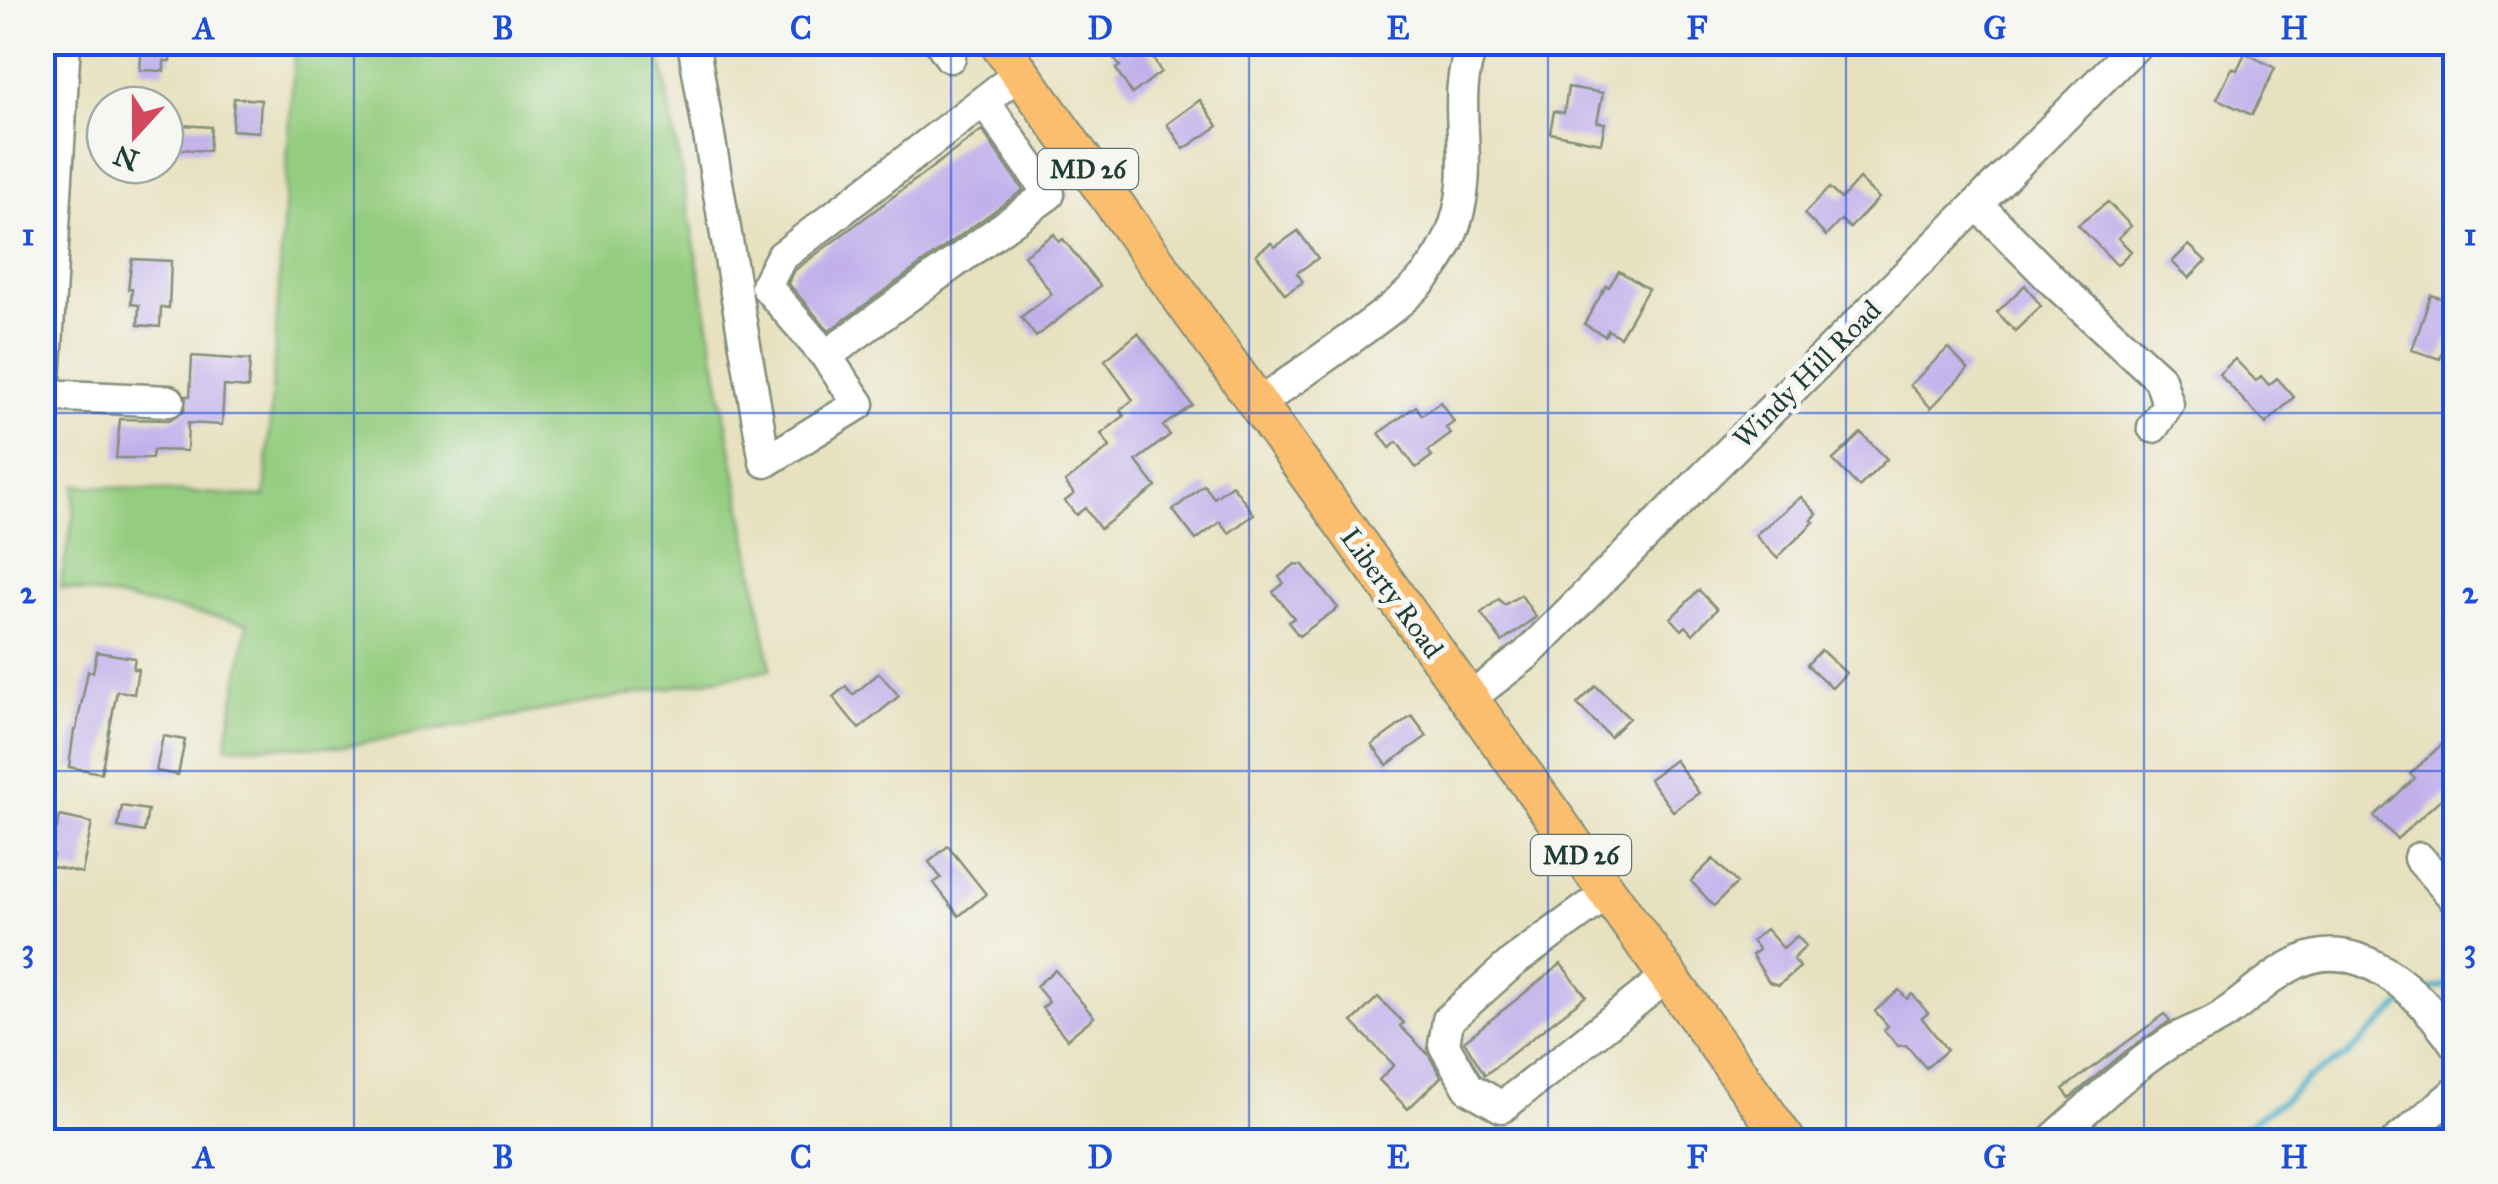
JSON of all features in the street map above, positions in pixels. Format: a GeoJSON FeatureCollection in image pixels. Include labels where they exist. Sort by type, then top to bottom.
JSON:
{"type":"FeatureCollection","features":[{"type":"Feature","properties":{"kind":"main road","name":"Liberty Road"},"geometry":{"type":"LineString","coordinates":[[1009,58],[1787,1142]]}},
{"type":"Feature","properties":{"kind":"street"},"geometry":{"type":"LineString","coordinates":[[42,431],[52,90],[65,42]]}},
{"type":"Feature","properties":{"kind":"street"},"geometry":{"type":"LineString","coordinates":[[1258,406],[1397,305],[1425,280],[1439,260],[1452,238],[1464,183],[1462,80],[1474,42]]}},
{"type":"Feature","properties":{"kind":"street","name":"Windy Hill Road"},"geometry":{"type":"LineString","coordinates":[[1469,699],[1526,655],[2140,42]]}},
{"type":"Feature","properties":{"kind":"street"},"geometry":{"type":"LineString","coordinates":[[693,43],[751,288],[765,462],[859,404],[826,356],[751,288]]}},
{"type":"Feature","properties":{"kind":"street"},"geometry":{"type":"LineString","coordinates":[[751,288],[781,257],[984,100],[1009,58]]}},
{"type":"Feature","properties":{"kind":"street"},"geometry":{"type":"LineString","coordinates":[[826,356],[1048,194],[984,100]]}},
{"type":"Feature","properties":{"kind":"street"},"geometry":{"type":"LineString","coordinates":[[1978,204],[2054,282],[2160,380],[2168,405],[2153,427]]}},
{"type":"Feature","properties":{"kind":"street"},"geometry":{"type":"LineString","coordinates":[[45,395],[170,401]]}},
{"type":"Feature","properties":{"kind":"street"},"geometry":{"type":"LineString","coordinates":[[2419,858],[2456,900]]}},
{"type":"Feature","properties":{"kind":"street"},"geometry":{"type":"LineString","coordinates":[[1608,893],[1513,962],[1448,1020],[1444,1044],[1469,1088],[1502,1106],[1668,976]]}},
{"type":"Feature","properties":{"kind":"street"},"geometry":{"type":"LineString","coordinates":[[2050,1142],[2170,1042],[2220,1018],[2298,962],[2326,954],[2351,957],[2377,967],[2402,984],[2428,1008],[2456,1045]]}},
{"type":"Feature","properties":{"kind":"street"},"geometry":{"type":"LineString","coordinates":[[2396,1142],[2456,1092]]}},
{"type":"Feature","properties":{"kind":"green space"},"geometry":{"type":"Polygon","coordinates":[[[295,43],[658,43],[771,669],[342,747],[226,746],[248,623],[60,587],[75,485],[265,497],[295,43]]]}},
{"type":"Feature","properties":{"kind":"building"},"geometry":{"type":"Polygon","coordinates":[[[142,42],[171,42],[170,61],[164,61],[164,71],[140,70],[142,42]]]}},
{"type":"Feature","properties":{"kind":"building"},"geometry":{"type":"Polygon","coordinates":[[[1109,42],[1144,42],[1161,72],[1132,94],[1116,69],[1120,66],[1111,55],[1116,52],[1109,42]]]}},
{"type":"Feature","properties":{"kind":"building"},"geometry":{"type":"Polygon","coordinates":[[[2245,53],[2275,68],[2252,115],[2217,99],[2232,68],[2237,70],[2245,53]]]}},
{"type":"Feature","properties":{"kind":"building"},"geometry":{"type":"Polygon","coordinates":[[[1568,87],[1603,93],[1597,122],[1605,123],[1601,143],[1550,133],[1554,111],[1564,113],[1568,87]]]}},
{"type":"Feature","properties":{"kind":"building"},"geometry":{"type":"Polygon","coordinates":[[[234,98],[261,100],[259,132],[232,130],[234,98]]]}},
{"type":"Feature","properties":{"kind":"building"},"geometry":{"type":"Polygon","coordinates":[[[1200,100],[1218,126],[1184,149],[1167,124],[1200,100]]]}},
{"type":"Feature","properties":{"kind":"building"},"geometry":{"type":"Polygon","coordinates":[[[185,125],[211,127],[209,151],[185,149],[185,125]]]}},
{"type":"Feature","properties":{"kind":"building"},"geometry":{"type":"Polygon","coordinates":[[[982,130],[1023,190],[829,331],[788,283],[795,270],[982,130]]]}},
{"type":"Feature","properties":{"kind":"building"},"geometry":{"type":"Polygon","coordinates":[[[1859,179],[1879,198],[1850,228],[1841,220],[1826,236],[1804,214],[1829,188],[1841,199],[1859,179]]]}},
{"type":"Feature","properties":{"kind":"building"},"geometry":{"type":"Polygon","coordinates":[[[2108,202],[2131,226],[2118,238],[2131,251],[2117,265],[2078,225],[2108,202]]]}},
{"type":"Feature","properties":{"kind":"building"},"geometry":{"type":"Polygon","coordinates":[[[1298,231],[1318,258],[1297,273],[1303,282],[1285,294],[1256,254],[1298,231]]]}},
{"type":"Feature","properties":{"kind":"building"},"geometry":{"type":"Polygon","coordinates":[[[1054,234],[1059,242],[1063,239],[1100,286],[1036,337],[1021,317],[1052,294],[1024,255],[1054,234]]]}},
{"type":"Feature","properties":{"kind":"building"},"geometry":{"type":"Polygon","coordinates":[[[2189,245],[2206,261],[2189,278],[2172,262],[2189,245]]]}},
{"type":"Feature","properties":{"kind":"building"},"geometry":{"type":"Polygon","coordinates":[[[132,259],[171,261],[169,308],[161,307],[160,327],[138,325],[139,305],[131,304],[132,289],[128,289],[132,259]]]}},
{"type":"Feature","properties":{"kind":"building"},"geometry":{"type":"Polygon","coordinates":[[[1619,271],[1648,289],[1620,337],[1608,330],[1605,336],[1584,324],[1619,271]]]}},
{"type":"Feature","properties":{"kind":"building"},"geometry":{"type":"Polygon","coordinates":[[[2025,285],[2041,306],[2015,331],[1997,312],[2025,285]]]}},
{"type":"Feature","properties":{"kind":"building"},"geometry":{"type":"Polygon","coordinates":[[[2431,295],[2456,303],[2456,328],[2452,339],[2447,338],[2440,359],[2412,350],[2431,295]]]}},
{"type":"Feature","properties":{"kind":"building"},"geometry":{"type":"Polygon","coordinates":[[[1138,333],[1192,405],[1163,426],[1170,435],[1136,461],[1156,487],[1100,529],[1085,508],[1076,515],[1065,501],[1074,494],[1065,482],[1110,447],[1101,434],[1124,416],[1120,410],[1133,400],[1105,360],[1138,333]]]}},
{"type":"Feature","properties":{"kind":"building"},"geometry":{"type":"Polygon","coordinates":[[[1948,348],[1968,369],[1931,408],[1910,385],[1948,348]]]}},
{"type":"Feature","properties":{"kind":"building"},"geometry":{"type":"Polygon","coordinates":[[[192,356],[250,360],[248,388],[224,386],[222,425],[188,423],[187,451],[153,450],[152,458],[116,458],[120,419],[169,420],[184,412],[186,396],[190,396],[192,356]]]}},
{"type":"Feature","properties":{"kind":"building"},"geometry":{"type":"Polygon","coordinates":[[[2235,359],[2256,381],[2261,376],[2269,385],[2277,378],[2294,397],[2266,424],[2219,374],[2235,359]]]}},
{"type":"Feature","properties":{"kind":"building"},"geometry":{"type":"Polygon","coordinates":[[[1440,402],[1454,422],[1446,428],[1451,434],[1428,451],[1432,456],[1416,468],[1397,442],[1390,448],[1379,433],[1416,406],[1422,415],[1440,402]]]}},
{"type":"Feature","properties":{"kind":"building"},"geometry":{"type":"Polygon","coordinates":[[[1861,433],[1887,459],[1859,487],[1833,460],[1861,433]]]}},
{"type":"Feature","properties":{"kind":"building"},"geometry":{"type":"Polygon","coordinates":[[[1204,485],[1214,498],[1232,485],[1254,514],[1229,533],[1220,522],[1196,540],[1173,510],[1204,485]]]}},
{"type":"Feature","properties":{"kind":"building"},"geometry":{"type":"Polygon","coordinates":[[[1801,497],[1817,514],[1811,520],[1814,522],[1777,558],[1755,535],[1801,497]]]}},
{"type":"Feature","properties":{"kind":"building"},"geometry":{"type":"Polygon","coordinates":[[[1295,564],[1303,565],[1338,608],[1299,636],[1288,622],[1294,618],[1273,592],[1284,583],[1279,577],[1295,564]]]}},
{"type":"Feature","properties":{"kind":"building"},"geometry":{"type":"Polygon","coordinates":[[[1699,590],[1717,609],[1693,634],[1686,626],[1682,630],[1671,618],[1699,590]]]}},
{"type":"Feature","properties":{"kind":"building"},"geometry":{"type":"Polygon","coordinates":[[[1521,595],[1536,617],[1502,642],[1481,613],[1499,599],[1504,605],[1521,595]]]}},
{"type":"Feature","properties":{"kind":"building"},"geometry":{"type":"Polygon","coordinates":[[[1821,650],[1846,673],[1832,688],[1807,665],[1821,650]]]}},
{"type":"Feature","properties":{"kind":"building"},"geometry":{"type":"Polygon","coordinates":[[[97,652],[135,658],[133,669],[138,669],[134,694],[117,691],[101,773],[69,767],[88,671],[93,672],[97,652]]]}},
{"type":"Feature","properties":{"kind":"building"},"geometry":{"type":"Polygon","coordinates":[[[879,673],[899,696],[859,729],[833,697],[846,686],[853,695],[879,673]]]}},
{"type":"Feature","properties":{"kind":"building"},"geometry":{"type":"Polygon","coordinates":[[[1596,686],[1629,718],[1610,737],[1577,704],[1596,686]]]}},
{"type":"Feature","properties":{"kind":"building"},"geometry":{"type":"Polygon","coordinates":[[[1412,716],[1427,736],[1387,765],[1372,745],[1412,716]]]}},
{"type":"Feature","properties":{"kind":"building"},"geometry":{"type":"Polygon","coordinates":[[[2456,731],[2456,785],[2397,839],[2374,816],[2415,778],[2410,774],[2456,731]]]}},
{"type":"Feature","properties":{"kind":"building"},"geometry":{"type":"Polygon","coordinates":[[[163,736],[185,740],[178,775],[156,771],[163,736]]]}},
{"type":"Feature","properties":{"kind":"building"},"geometry":{"type":"Polygon","coordinates":[[[1675,760],[1699,793],[1673,811],[1649,779],[1675,760]]]}},
{"type":"Feature","properties":{"kind":"building"},"geometry":{"type":"Polygon","coordinates":[[[122,806],[148,810],[144,832],[118,827],[122,806]]]}},
{"type":"Feature","properties":{"kind":"building"},"geometry":{"type":"Polygon","coordinates":[[[60,816],[92,823],[82,873],[51,866],[50,853],[60,816]]]}},
{"type":"Feature","properties":{"kind":"building"},"geometry":{"type":"Polygon","coordinates":[[[948,846],[986,894],[959,916],[934,883],[941,878],[929,862],[948,846]]]}},
{"type":"Feature","properties":{"kind":"building"},"geometry":{"type":"Polygon","coordinates":[[[1713,859],[1737,883],[1714,906],[1691,881],[1713,859]]]}},
{"type":"Feature","properties":{"kind":"building"},"geometry":{"type":"Polygon","coordinates":[[[1766,929],[1783,948],[1797,936],[1806,946],[1793,959],[1800,967],[1779,985],[1769,982],[1752,955],[1759,950],[1752,941],[1766,929]]]}},
{"type":"Feature","properties":{"kind":"building"},"geometry":{"type":"Polygon","coordinates":[[[1561,964],[1586,996],[1485,1075],[1464,1041],[1561,964]]]}},
{"type":"Feature","properties":{"kind":"building"},"geometry":{"type":"Polygon","coordinates":[[[1055,970],[1094,1017],[1067,1039],[1042,1008],[1049,1002],[1036,986],[1055,970]]]}},
{"type":"Feature","properties":{"kind":"building"},"geometry":{"type":"Polygon","coordinates":[[[1899,990],[1907,999],[1912,994],[1928,1013],[1922,1018],[1947,1050],[1926,1068],[1906,1045],[1898,1046],[1875,1011],[1899,990]]]}},
{"type":"Feature","properties":{"kind":"building"},"geometry":{"type":"Polygon","coordinates":[[[1378,997],[1404,1023],[1400,1026],[1428,1054],[1441,1077],[1408,1109],[1379,1080],[1394,1065],[1352,1022],[1378,997]]]}},
{"type":"Feature","properties":{"kind":"building"},"geometry":{"type":"Polygon","coordinates":[[[2165,1014],[2170,1021],[2126,1051],[2070,1098],[2063,1089],[2165,1014]]]}},
{"type":"Feature","properties":{"kind":"waterway"},"geometry":{"type":"LineString","coordinates":[[2424,991],[2456,983]]}},
{"type":"Feature","properties":{"kind":"waterway"},"geometry":{"type":"LineString","coordinates":[[2222,1142],[2285,1099],[2308,1078],[2345,1057],[2406,1001]]}}]}
